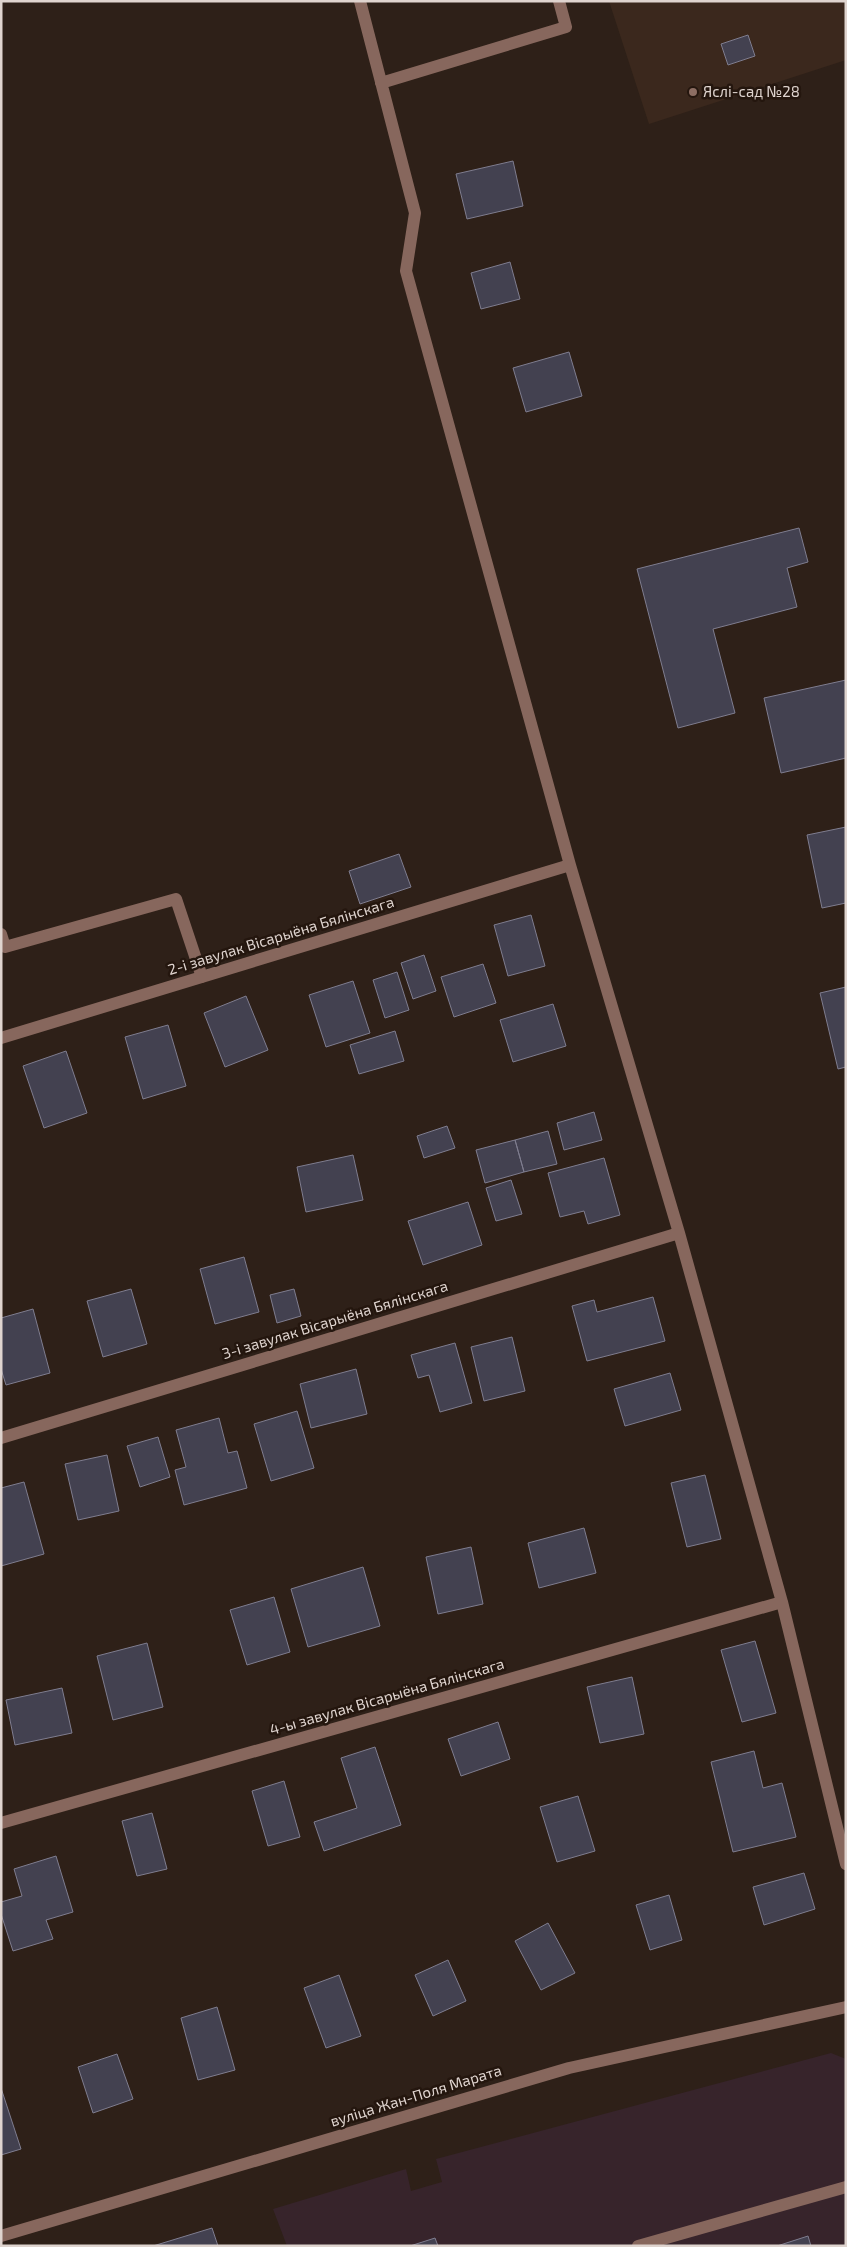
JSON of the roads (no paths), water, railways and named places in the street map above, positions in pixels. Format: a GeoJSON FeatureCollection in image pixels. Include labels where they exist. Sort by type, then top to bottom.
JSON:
{"type":"FeatureCollection","features":[{"type":"Feature","properties":{"kind":"street"},"geometry":{"type":"LineString","coordinates":[[360,1],[415,213],[406,271],[570,865],[679,1233],[782,1602],[846,1864]]}},
{"type":"Feature","properties":{"kind":"street"},"geometry":{"type":"LineString","coordinates":[[381,83],[566,27],[559,1]]}},
{"type":"Feature","properties":{"kind":"street","name":"2-і завулак Вісарыёна Бялінскага"},"geometry":{"type":"LineString","coordinates":[[1,1038],[570,865]]}},
{"type":"Feature","properties":{"kind":"street"},"geometry":{"type":"LineString","coordinates":[[1,934],[5,947],[176,899],[202,977]]}},
{"type":"Feature","properties":{"kind":"street","name":"3-і завулак Вісарыёна Бялінскага"},"geometry":{"type":"LineString","coordinates":[[1,1438],[679,1233]]}},
{"type":"Feature","properties":{"kind":"street","name":"4-ы завулак Вісарыёна Бялінскага"},"geometry":{"type":"LineString","coordinates":[[1,1823],[782,1602]]}},
{"type":"Feature","properties":{"kind":"street","name":"вуліца Жан-Поля Марата"},"geometry":{"type":"LineString","coordinates":[[1,2236],[569,2068],[846,2007]]}},
{"type":"Feature","properties":{"kind":"street"},"geometry":{"type":"LineString","coordinates":[[638,2246],[846,2187]]}},
{"type":"Feature","properties":{"kind":"place","name":"Яслі-сад №28"},"geometry":{"type":"Point","coordinates":[693,92]}}]}
